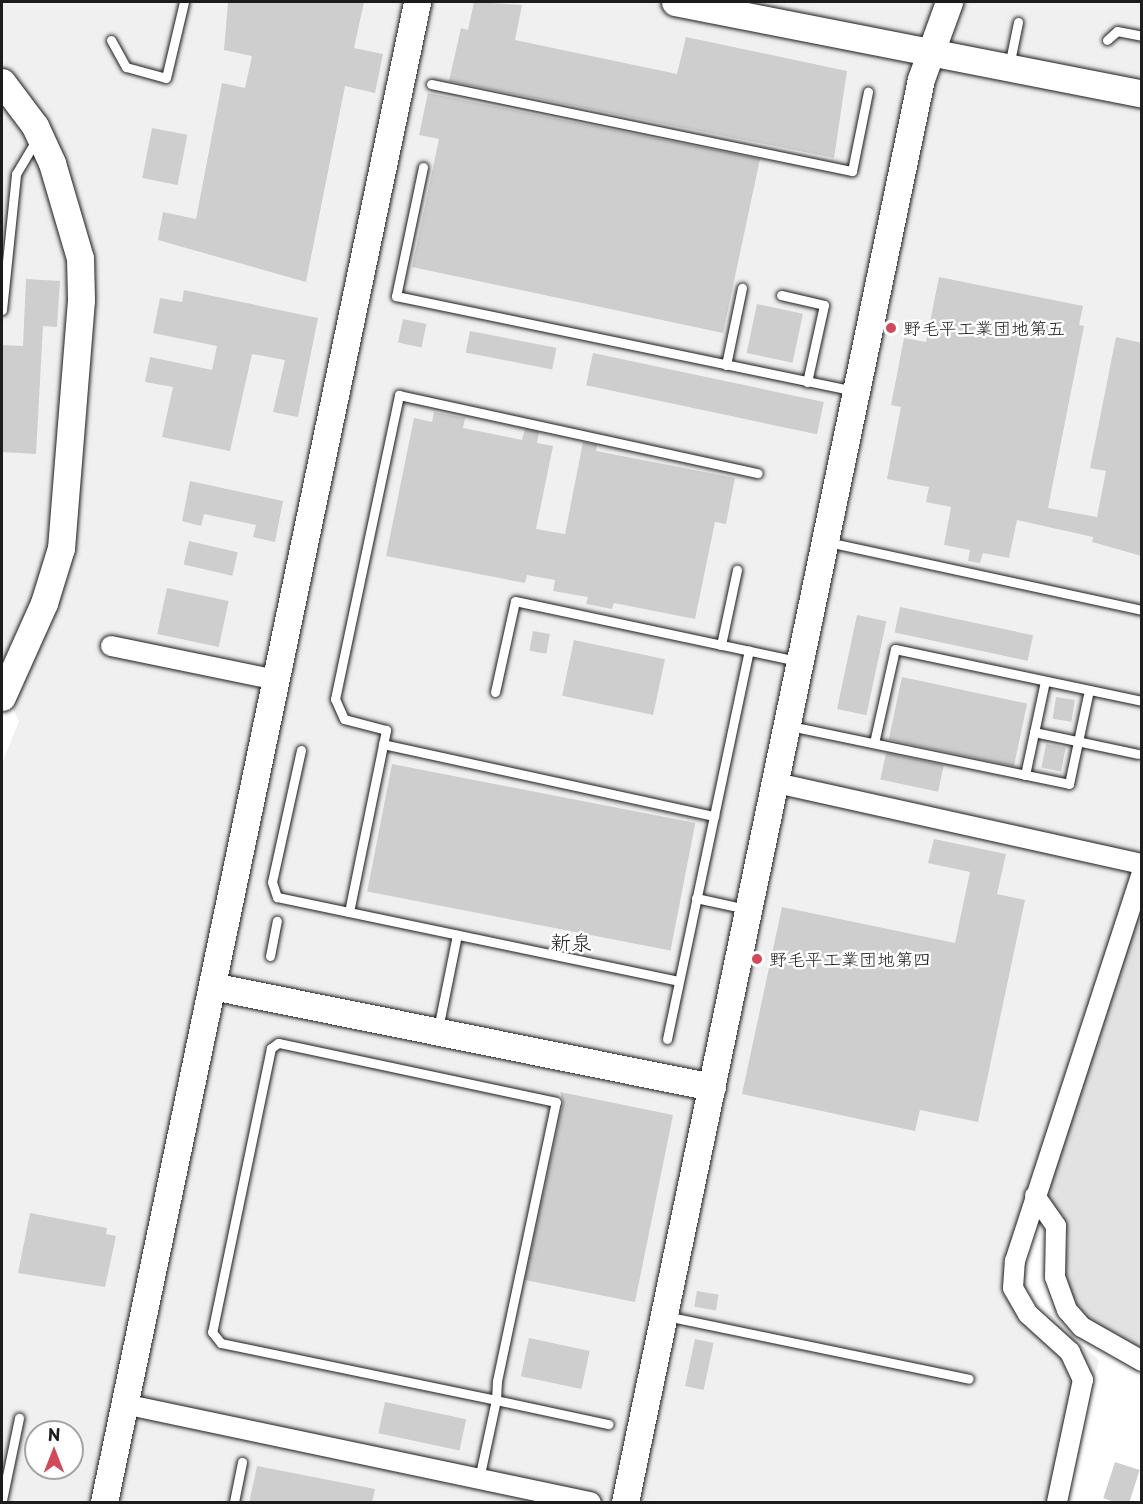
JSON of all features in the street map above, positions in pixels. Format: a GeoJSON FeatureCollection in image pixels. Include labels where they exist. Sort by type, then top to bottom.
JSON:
{"type":"FeatureCollection","features":[{"type":"Feature","properties":{"kind":"street"},"geometry":{"type":"LineString","coordinates":[[104,1503],[417,2]]}},
{"type":"Feature","properties":{"kind":"street"},"geometry":{"type":"LineString","coordinates":[[675,2],[1142,94]]}},
{"type":"Feature","properties":{"kind":"street"},"geometry":{"type":"LineString","coordinates":[[625,1503],[857,392],[931,52],[950,2]]}},
{"type":"Feature","properties":{"kind":"street"},"geometry":{"type":"LineString","coordinates":[[2,82],[39,136],[80,258],[69,501],[44,603],[2,697]]}},
{"type":"Feature","properties":{"kind":"street"},"geometry":{"type":"LineString","coordinates":[[111,646],[277,680]]}},
{"type":"Feature","properties":{"kind":"street"},"geometry":{"type":"LineString","coordinates":[[776,783],[1142,864]]}},
{"type":"Feature","properties":{"kind":"street"},"geometry":{"type":"LineString","coordinates":[[1057,1503],[1083,1380],[1070,1352],[1028,1314],[1013,1288],[1015,1261],[1142,872]]}},
{"type":"Feature","properties":{"kind":"street"},"geometry":{"type":"LineString","coordinates":[[212,986],[712,1087]]}},
{"type":"Feature","properties":{"kind":"street"},"geometry":{"type":"LineString","coordinates":[[1035,1196],[1056,1226],[1055,1277],[1067,1310],[1082,1327],[1142,1361]]}},
{"type":"Feature","properties":{"kind":"street"},"geometry":{"type":"LineString","coordinates":[[124,1404],[591,1503]]}},
{"type":"Feature","properties":{"kind":"lane"},"geometry":{"type":"LineString","coordinates":[[111,40],[126,67],[166,78],[184,2]]}},
{"type":"Feature","properties":{"kind":"lane"},"geometry":{"type":"LineString","coordinates":[[1009,68],[1018,22]]}},
{"type":"Feature","properties":{"kind":"lane"},"geometry":{"type":"LineString","coordinates":[[1107,40],[1117,31],[1142,36]]}},
{"type":"Feature","properties":{"kind":"lane"},"geometry":{"type":"LineString","coordinates":[[431,84],[852,171],[868,92]]}},
{"type":"Feature","properties":{"kind":"lane"},"geometry":{"type":"LineString","coordinates":[[2,310],[16,174],[39,136]]}},
{"type":"Feature","properties":{"kind":"lane"},"geometry":{"type":"LineString","coordinates":[[423,167],[396,296],[857,392]]}},
{"type":"Feature","properties":{"kind":"lane"},"geometry":{"type":"LineString","coordinates":[[726,365],[742,288]]}},
{"type":"Feature","properties":{"kind":"lane"},"geometry":{"type":"LineString","coordinates":[[781,295],[824,304],[807,382]]}},
{"type":"Feature","properties":{"kind":"lane"},"geometry":{"type":"LineString","coordinates":[[349,912],[386,730],[344,719],[335,699],[399,395],[758,473]]}},
{"type":"Feature","properties":{"kind":"lane"},"geometry":{"type":"LineString","coordinates":[[826,541],[1142,610]]}},
{"type":"Feature","properties":{"kind":"lane"},"geometry":{"type":"LineString","coordinates":[[721,645],[737,570]]}},
{"type":"Feature","properties":{"kind":"lane"},"geometry":{"type":"LineString","coordinates":[[495,692],[515,600],[801,662]]}},
{"type":"Feature","properties":{"kind":"lane"},"geometry":{"type":"LineString","coordinates":[[874,743],[895,649],[1142,701]]}},
{"type":"Feature","properties":{"kind":"lane"},"geometry":{"type":"LineString","coordinates":[[667,1039],[749,651]]}},
{"type":"Feature","properties":{"kind":"lane"},"geometry":{"type":"LineString","coordinates":[[1025,775],[1045,681]]}},
{"type":"Feature","properties":{"kind":"lane"},"geometry":{"type":"LineString","coordinates":[[788,725],[1069,784],[1089,690]]}},
{"type":"Feature","properties":{"kind":"lane"},"geometry":{"type":"LineString","coordinates":[[1034,732],[1138,754]]}},
{"type":"Feature","properties":{"kind":"lane"},"geometry":{"type":"LineString","coordinates":[[383,744],[714,816]]}},
{"type":"Feature","properties":{"kind":"lane"},"geometry":{"type":"LineString","coordinates":[[301,750],[272,891],[277,897],[678,981]]}},
{"type":"Feature","properties":{"kind":"lane"},"geometry":{"type":"LineString","coordinates":[[696,898],[749,910]]}},
{"type":"Feature","properties":{"kind":"lane"},"geometry":{"type":"LineString","coordinates":[[270,957],[277,921]]}},
{"type":"Feature","properties":{"kind":"lane"},"geometry":{"type":"LineString","coordinates":[[438,1032],[457,935]]}},
{"type":"Feature","properties":{"kind":"lane"},"geometry":{"type":"LineString","coordinates":[[479,1479],[496,1400],[556,1102],[278,1043],[271,1048],[212,1332],[221,1343],[496,1400],[608,1424]]}},
{"type":"Feature","properties":{"kind":"lane"},"geometry":{"type":"LineString","coordinates":[[664,1316],[969,1379]]}},
{"type":"Feature","properties":{"kind":"lane"},"geometry":{"type":"LineString","coordinates":[[2,1500],[4,1480],[19,1418]]}},
{"type":"Feature","properties":{"kind":"lane"},"geometry":{"type":"LineString","coordinates":[[234,1503],[242,1462]]}},
{"type":"Feature","properties":{"kind":"shaded area"},"geometry":{"type":"Polygon","coordinates":[[[2,2],[1141,2],[1141,901],[1027,1257],[1025,1284],[1033,1305],[1099,1360],[1064,1502],[2,1502],[2,763],[19,721],[2,687],[2,2]]]}},
{"type":"Feature","properties":{"kind":"shaded area"},"geometry":{"type":"Polygon","coordinates":[[[1141,895],[1141,1354],[1094,1325],[1072,1300],[1062,1270],[1068,1239],[1063,1216],[1041,1197],[1141,895]]]}},
{"type":"Feature","properties":{"kind":"building"},"geometry":{"type":"Polygon","coordinates":[[[228,2],[364,2],[354,48],[383,54],[375,93],[345,86],[306,282],[158,240],[163,212],[196,219],[222,83],[245,88],[252,56],[224,50],[228,2]]]}},
{"type":"Feature","properties":{"kind":"building"},"geometry":{"type":"Polygon","coordinates":[[[474,2],[522,5],[515,40],[677,74],[686,37],[847,71],[834,158],[449,81],[461,28],[468,30],[474,2]]]}},
{"type":"Feature","properties":{"kind":"building"},"geometry":{"type":"Polygon","coordinates":[[[428,93],[760,159],[723,333],[412,267],[439,139],[419,135],[428,93]]]}},
{"type":"Feature","properties":{"kind":"building"},"geometry":{"type":"Polygon","coordinates":[[[152,128],[187,135],[178,185],[142,178],[152,128]]]}},
{"type":"Feature","properties":{"kind":"building"},"geometry":{"type":"Polygon","coordinates":[[[939,277],[1083,306],[1079,325],[1084,326],[1048,508],[1097,517],[1106,471],[1090,468],[1116,337],[1142,343],[1142,556],[1092,542],[1093,537],[1017,520],[1009,558],[983,553],[980,563],[968,561],[970,550],[944,545],[951,507],[926,502],[929,487],[887,479],[901,407],[891,405],[904,338],[926,342],[939,277]]]}},
{"type":"Feature","properties":{"kind":"building"},"geometry":{"type":"Polygon","coordinates":[[[26,279],[60,281],[57,327],[43,326],[36,454],[2,452],[2,345],[23,346],[26,279]]]}},
{"type":"Feature","properties":{"kind":"building"},"geometry":{"type":"Polygon","coordinates":[[[184,290],[318,318],[298,417],[273,412],[285,360],[252,354],[230,451],[162,437],[173,387],[145,382],[150,357],[212,370],[217,346],[153,333],[160,298],[182,302],[184,290]]]}},
{"type":"Feature","properties":{"kind":"building"},"geometry":{"type":"Polygon","coordinates":[[[757,304],[803,314],[793,363],[747,353],[757,304]]]}},
{"type":"Feature","properties":{"kind":"building"},"geometry":{"type":"Polygon","coordinates":[[[403,319],[426,324],[421,347],[398,342],[403,319]]]}},
{"type":"Feature","properties":{"kind":"building"},"geometry":{"type":"Polygon","coordinates":[[[470,331],[556,348],[552,369],[466,353],[470,331]]]}},
{"type":"Feature","properties":{"kind":"building"},"geometry":{"type":"Polygon","coordinates":[[[593,353],[824,402],[817,434],[586,385],[593,353]]]}},
{"type":"Feature","properties":{"kind":"building"},"geometry":{"type":"Polygon","coordinates":[[[434,412],[465,418],[463,428],[522,440],[525,429],[539,432],[537,443],[553,446],[536,529],[565,534],[583,442],[597,445],[596,451],[735,478],[726,524],[715,522],[695,619],[614,603],[612,609],[586,604],[588,597],[553,591],[555,580],[527,575],[525,583],[386,556],[414,418],[432,422],[434,412]]]}},
{"type":"Feature","properties":{"kind":"building"},"geometry":{"type":"Polygon","coordinates":[[[190,481],[283,501],[275,542],[253,537],[256,525],[204,514],[201,526],[182,521],[190,481]]]}},
{"type":"Feature","properties":{"kind":"building"},"geometry":{"type":"Polygon","coordinates":[[[189,541],[238,552],[232,576],[184,564],[189,541]]]}},
{"type":"Feature","properties":{"kind":"building"},"geometry":{"type":"Polygon","coordinates":[[[167,588],[229,601],[219,647],[157,634],[167,588]]]}},
{"type":"Feature","properties":{"kind":"building"},"geometry":{"type":"Polygon","coordinates":[[[900,607],[1033,635],[1028,661],[895,632],[900,607]]]}},
{"type":"Feature","properties":{"kind":"building"},"geometry":{"type":"Polygon","coordinates":[[[857,615],[886,621],[866,715],[837,709],[857,615]]]}},
{"type":"Feature","properties":{"kind":"building"},"geometry":{"type":"Polygon","coordinates":[[[533,631],[550,634],[546,654],[530,651],[533,631]]]}},
{"type":"Feature","properties":{"kind":"building"},"geometry":{"type":"Polygon","coordinates":[[[574,640],[665,659],[653,715],[562,696],[574,640]]]}},
{"type":"Feature","properties":{"kind":"building"},"geometry":{"type":"Polygon","coordinates":[[[902,677],[1027,704],[1014,766],[889,740],[902,677]]]}},
{"type":"Feature","properties":{"kind":"building"},"geometry":{"type":"Polygon","coordinates":[[[1056,697],[1075,700],[1071,722],[1053,719],[1056,697]]]}},
{"type":"Feature","properties":{"kind":"building"},"geometry":{"type":"Polygon","coordinates":[[[1046,744],[1066,748],[1061,771],[1041,768],[1046,744]]]}},
{"type":"Feature","properties":{"kind":"building"},"geometry":{"type":"Polygon","coordinates":[[[886,753],[944,765],[938,792],[880,779],[886,753]]]}},
{"type":"Feature","properties":{"kind":"building"},"geometry":{"type":"Polygon","coordinates":[[[392,764],[695,823],[671,951],[367,892],[392,764]]]}},
{"type":"Feature","properties":{"kind":"building"},"geometry":{"type":"Polygon","coordinates":[[[934,839],[1006,854],[997,894],[1025,900],[978,1122],[920,1110],[915,1131],[742,1094],[782,907],[955,943],[970,872],[928,863],[934,839]]]}},
{"type":"Feature","properties":{"kind":"building"},"geometry":{"type":"Polygon","coordinates":[[[560,1092],[673,1115],[635,1302],[525,1280],[563,1103],[560,1092]]]}},
{"type":"Feature","properties":{"kind":"building"},"geometry":{"type":"Polygon","coordinates":[[[30,1213],[107,1228],[106,1234],[116,1236],[105,1287],[18,1273],[30,1213]]]}},
{"type":"Feature","properties":{"kind":"building"},"geometry":{"type":"Polygon","coordinates":[[[697,1291],[719,1295],[716,1311],[694,1307],[697,1291]]]}},
{"type":"Feature","properties":{"kind":"building"},"geometry":{"type":"Polygon","coordinates":[[[529,1338],[590,1351],[582,1389],[521,1376],[529,1338]]]}},
{"type":"Feature","properties":{"kind":"building"},"geometry":{"type":"Polygon","coordinates":[[[695,1339],[714,1343],[704,1390],[685,1386],[695,1339]]]}},
{"type":"Feature","properties":{"kind":"building"},"geometry":{"type":"Polygon","coordinates":[[[385,1402],[466,1419],[460,1451],[378,1433],[385,1402]]]}},
{"type":"Feature","properties":{"kind":"building"},"geometry":{"type":"Polygon","coordinates":[[[1115,1462],[1140,1470],[1129,1502],[1115,1502],[1103,1498],[1115,1462]]]}},
{"type":"Feature","properties":{"kind":"building"},"geometry":{"type":"Polygon","coordinates":[[[257,1466],[375,1489],[372,1503],[249,1503],[257,1466]]]}},
{"type":"Feature","properties":{"kind":"place","name":"野毛平工業団地第五"},"geometry":{"type":"Point","coordinates":[891,328]}},
{"type":"Feature","properties":{"kind":"place","name":"野毛平工業団地第四"},"geometry":{"type":"Point","coordinates":[757,959]}},
{"type":"Feature","properties":{"kind":"district","name":"新泉"},"geometry":{"type":"Point","coordinates":[571,941]}}]}
